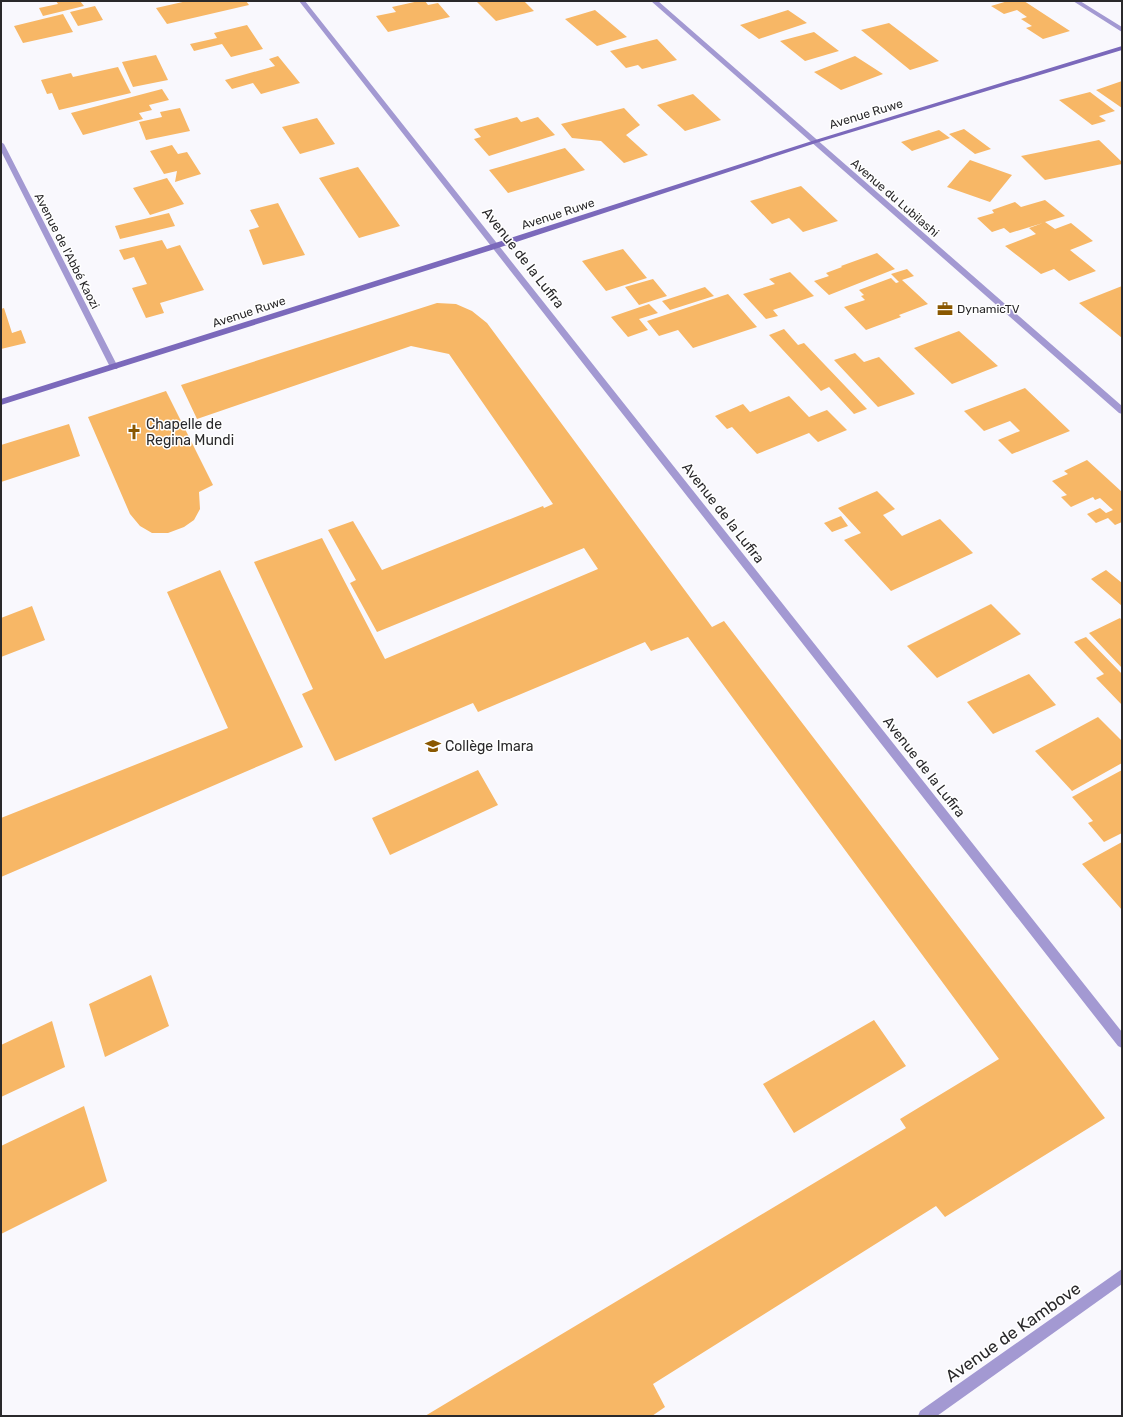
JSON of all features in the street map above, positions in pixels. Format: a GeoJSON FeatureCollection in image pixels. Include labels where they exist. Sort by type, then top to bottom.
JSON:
{"type":"FeatureCollection","features":[{"type":"Feature","properties":{"kind":"street","name":"Avenue de la Lufira"},"geometry":{"type":"LineString","coordinates":[[302,1],[1122,1042]]}},
{"type":"Feature","properties":{"kind":"street","name":"Avenue du Lubilashi"},"geometry":{"type":"LineString","coordinates":[[654,1],[1122,411]]}},
{"type":"Feature","properties":{"kind":"street"},"geometry":{"type":"LineString","coordinates":[[1076,1],[1122,30]]}},
{"type":"Feature","properties":{"kind":"street","name":"Avenue Ruwe"},"geometry":{"type":"LineString","coordinates":[[1,402],[496,246],[814,142],[1122,48]]}},
{"type":"Feature","properties":{"kind":"street","name":"Avenue de l'Abbé Kaozi"},"geometry":{"type":"LineString","coordinates":[[1,144],[114,367]]}},
{"type":"Feature","properties":{"kind":"street","name":"Avenue de Kambove"},"geometry":{"type":"LineString","coordinates":[[925,1416],[1122,1276]]}},
{"type":"Feature","properties":{"kind":"building"},"geometry":{"type":"Polygon","coordinates":[[[56,1],[80,1],[84,6],[43,16],[39,8],[58,4],[56,1]]]}},
{"type":"Feature","properties":{"kind":"building"},"geometry":{"type":"Polygon","coordinates":[[[187,1],[246,1],[249,5],[167,24],[156,8],[187,1]]]}},
{"type":"Feature","properties":{"kind":"building"},"geometry":{"type":"Polygon","coordinates":[[[425,1],[428,5],[438,3],[450,17],[388,32],[376,16],[396,12],[392,7],[425,1]]]}},
{"type":"Feature","properties":{"kind":"building"},"geometry":{"type":"Polygon","coordinates":[[[476,1],[524,1],[534,11],[496,21],[476,1]]]}},
{"type":"Feature","properties":{"kind":"building"},"geometry":{"type":"Polygon","coordinates":[[[1008,1],[1024,1],[1070,31],[1043,39],[1026,28],[1032,26],[1021,19],[1027,17],[1017,10],[1004,14],[991,6],[1008,1]]]}},
{"type":"Feature","properties":{"kind":"building"},"geometry":{"type":"Polygon","coordinates":[[[95,6],[103,20],[78,26],[70,12],[95,6]]]}},
{"type":"Feature","properties":{"kind":"building"},"geometry":{"type":"Polygon","coordinates":[[[595,10],[627,37],[597,46],[565,19],[595,10]]]}},
{"type":"Feature","properties":{"kind":"building"},"geometry":{"type":"Polygon","coordinates":[[[788,10],[807,23],[759,39],[740,25],[788,10]]]}},
{"type":"Feature","properties":{"kind":"building"},"geometry":{"type":"Polygon","coordinates":[[[63,14],[73,32],[23,43],[14,26],[63,14]]]}},
{"type":"Feature","properties":{"kind":"building"},"geometry":{"type":"Polygon","coordinates":[[[889,23],[939,61],[910,70],[861,30],[889,23]]]}},
{"type":"Feature","properties":{"kind":"building"},"geometry":{"type":"Polygon","coordinates":[[[247,25],[263,49],[231,57],[222,44],[194,51],[190,44],[217,38],[214,33],[247,25]]]}},
{"type":"Feature","properties":{"kind":"building"},"geometry":{"type":"Polygon","coordinates":[[[814,32],[839,51],[805,61],[780,41],[814,32]]]}},
{"type":"Feature","properties":{"kind":"building"},"geometry":{"type":"Polygon","coordinates":[[[657,39],[677,60],[642,69],[638,65],[626,68],[610,51],[657,39]]]}},
{"type":"Feature","properties":{"kind":"building"},"geometry":{"type":"Polygon","coordinates":[[[156,55],[168,80],[133,87],[122,62],[156,55]]]}},
{"type":"Feature","properties":{"kind":"building"},"geometry":{"type":"Polygon","coordinates":[[[278,56],[300,83],[261,94],[253,83],[232,89],[225,80],[275,66],[269,59],[278,56]]]}},
{"type":"Feature","properties":{"kind":"building"},"geometry":{"type":"Polygon","coordinates":[[[855,56],[883,74],[841,90],[814,72],[855,56]]]}},
{"type":"Feature","properties":{"kind":"building"},"geometry":{"type":"Polygon","coordinates":[[[118,67],[131,93],[59,110],[52,93],[47,94],[41,80],[71,73],[73,77],[118,67]]]}},
{"type":"Feature","properties":{"kind":"building"},"geometry":{"type":"Polygon","coordinates":[[[1122,81],[1122,108],[1096,90],[1122,81]]]}},
{"type":"Feature","properties":{"kind":"building"},"geometry":{"type":"Polygon","coordinates":[[[162,89],[169,100],[149,105],[152,110],[139,113],[143,119],[83,135],[71,113],[162,89]]]}},
{"type":"Feature","properties":{"kind":"building"},"geometry":{"type":"Polygon","coordinates":[[[1090,92],[1115,111],[1099,116],[1106,121],[1092,125],[1059,100],[1090,92]]]}},
{"type":"Feature","properties":{"kind":"building"},"geometry":{"type":"Polygon","coordinates":[[[693,94],[721,120],[685,131],[657,105],[693,94]]]}},
{"type":"Feature","properties":{"kind":"building"},"geometry":{"type":"Polygon","coordinates":[[[180,108],[190,131],[146,140],[139,122],[162,117],[160,112],[180,108]]]}},
{"type":"Feature","properties":{"kind":"building"},"geometry":{"type":"Polygon","coordinates":[[[624,108],[640,125],[626,135],[648,155],[624,163],[601,141],[572,138],[561,124],[624,108]]]}},
{"type":"Feature","properties":{"kind":"building"},"geometry":{"type":"Polygon","coordinates":[[[517,117],[521,122],[538,117],[555,135],[489,156],[474,139],[481,137],[474,129],[517,117]]]}},
{"type":"Feature","properties":{"kind":"building"},"geometry":{"type":"Polygon","coordinates":[[[317,118],[335,144],[300,154],[282,127],[317,118]]]}},
{"type":"Feature","properties":{"kind":"building"},"geometry":{"type":"Polygon","coordinates":[[[964,129],[991,149],[975,154],[949,134],[964,129]]]}},
{"type":"Feature","properties":{"kind":"building"},"geometry":{"type":"Polygon","coordinates":[[[939,130],[950,138],[912,151],[901,142],[939,130]]]}},
{"type":"Feature","properties":{"kind":"building"},"geometry":{"type":"Polygon","coordinates":[[[1099,140],[1122,162],[1122,164],[1045,180],[1021,156],[1099,140]]]}},
{"type":"Feature","properties":{"kind":"building"},"geometry":{"type":"Polygon","coordinates":[[[172,145],[178,154],[187,152],[201,174],[175,182],[177,171],[164,174],[150,151],[172,145]]]}},
{"type":"Feature","properties":{"kind":"building"},"geometry":{"type":"Polygon","coordinates":[[[565,148],[585,170],[508,193],[489,170],[565,148]]]}},
{"type":"Feature","properties":{"kind":"building"},"geometry":{"type":"Polygon","coordinates":[[[970,160],[1012,175],[990,202],[947,187],[970,160]]]}},
{"type":"Feature","properties":{"kind":"building"},"geometry":{"type":"Polygon","coordinates":[[[358,167],[400,226],[359,238],[319,178],[358,167]]]}},
{"type":"Feature","properties":{"kind":"building"},"geometry":{"type":"Polygon","coordinates":[[[167,178],[184,204],[150,215],[133,188],[167,178]]]}},
{"type":"Feature","properties":{"kind":"building"},"geometry":{"type":"Polygon","coordinates":[[[801,186],[838,221],[803,232],[789,218],[772,224],[750,201],[801,186]]]}},
{"type":"Feature","properties":{"kind":"building"},"geometry":{"type":"Polygon","coordinates":[[[1045,200],[1065,216],[1045,222],[1055,229],[1071,223],[1093,241],[1070,250],[1096,271],[1069,281],[1054,269],[1041,274],[1005,246],[1036,234],[1029,228],[1043,223],[1010,233],[1004,228],[992,232],[977,218],[994,213],[992,210],[1015,202],[1021,207],[1045,200]]]}},
{"type":"Feature","properties":{"kind":"building"},"geometry":{"type":"Polygon","coordinates":[[[278,203],[305,255],[263,265],[249,230],[259,227],[250,210],[278,203]]]}},
{"type":"Feature","properties":{"kind":"building"},"geometry":{"type":"Polygon","coordinates":[[[169,213],[175,226],[120,239],[115,226],[169,213]]]}},
{"type":"Feature","properties":{"kind":"building"},"geometry":{"type":"Polygon","coordinates":[[[162,240],[167,249],[180,245],[204,290],[160,303],[164,313],[146,318],[132,288],[147,284],[134,257],[124,260],[119,250],[162,240]]]}},
{"type":"Feature","properties":{"kind":"building"},"geometry":{"type":"Polygon","coordinates":[[[623,249],[647,278],[606,291],[582,261],[623,249]]]}},
{"type":"Feature","properties":{"kind":"building"},"geometry":{"type":"Polygon","coordinates":[[[877,253],[895,269],[829,295],[814,281],[829,276],[826,273],[842,267],[841,266],[877,253]]]}},
{"type":"Feature","properties":{"kind":"building"},"geometry":{"type":"Polygon","coordinates":[[[907,269],[914,276],[902,280],[928,304],[899,315],[901,317],[866,330],[844,307],[865,300],[861,296],[864,295],[859,290],[891,278],[896,283],[899,282],[891,274],[907,269]]]}},
{"type":"Feature","properties":{"kind":"building"},"geometry":{"type":"Polygon","coordinates":[[[790,272],[814,296],[773,310],[778,316],[766,319],[743,294],[775,284],[769,279],[790,272]]]}},
{"type":"Feature","properties":{"kind":"building"},"geometry":{"type":"Polygon","coordinates":[[[653,279],[667,296],[639,305],[625,287],[653,279]]]}},
{"type":"Feature","properties":{"kind":"building"},"geometry":{"type":"Polygon","coordinates":[[[1122,286],[1122,338],[1079,303],[1122,286]]]}},
{"type":"Feature","properties":{"kind":"building"},"geometry":{"type":"Polygon","coordinates":[[[705,287],[714,296],[670,310],[662,301],[705,287]]]}},
{"type":"Feature","properties":{"kind":"building"},"geometry":{"type":"Polygon","coordinates":[[[728,294],[757,327],[693,348],[678,330],[659,336],[647,321],[728,294]]]}},
{"type":"Feature","properties":{"kind":"building"},"geometry":{"type":"Polygon","coordinates":[[[437,303],[456,304],[472,311],[487,323],[712,627],[724,621],[1105,1118],[945,1217],[936,1206],[653,1384],[665,1407],[652,1416],[425,1416],[906,1128],[900,1119],[999,1059],[688,637],[651,651],[645,642],[478,712],[473,703],[335,761],[302,694],[313,689],[254,562],[322,538],[385,659],[598,569],[584,548],[377,632],[350,583],[356,580],[328,530],[353,521],[382,570],[543,506],[544,508],[553,504],[449,354],[411,346],[197,419],[181,385],[437,303]]]}},
{"type":"Feature","properties":{"kind":"building"},"geometry":{"type":"Polygon","coordinates":[[[649,304],[658,313],[639,319],[648,330],[628,337],[611,317],[649,304]]]}},
{"type":"Feature","properties":{"kind":"building"},"geometry":{"type":"Polygon","coordinates":[[[4,308],[12,333],[21,330],[26,343],[1,349],[1,309],[4,308]]]}},
{"type":"Feature","properties":{"kind":"building"},"geometry":{"type":"Polygon","coordinates":[[[784,329],[798,345],[804,343],[867,409],[854,414],[829,387],[821,391],[769,335],[784,329]]]}},
{"type":"Feature","properties":{"kind":"building"},"geometry":{"type":"Polygon","coordinates":[[[959,331],[998,366],[952,384],[914,348],[959,331]]]}},
{"type":"Feature","properties":{"kind":"building"},"geometry":{"type":"Polygon","coordinates":[[[855,353],[864,362],[879,357],[915,394],[878,407],[834,360],[855,353]]]}},
{"type":"Feature","properties":{"kind":"building"},"geometry":{"type":"Polygon","coordinates":[[[1025,388],[1070,431],[1012,454],[998,440],[1020,431],[1010,421],[984,431],[964,411],[1025,388]]]}},
{"type":"Feature","properties":{"kind":"building"},"geometry":{"type":"Polygon","coordinates":[[[166,391],[213,485],[199,492],[200,509],[194,520],[184,527],[168,533],[152,533],[140,526],[130,514],[88,417],[166,391]]]}},
{"type":"Feature","properties":{"kind":"building"},"geometry":{"type":"Polygon","coordinates":[[[789,396],[809,417],[827,410],[847,430],[818,442],[809,433],[757,454],[732,427],[727,429],[715,416],[743,404],[750,412],[789,396]]]}},
{"type":"Feature","properties":{"kind":"building"},"geometry":{"type":"Polygon","coordinates":[[[69,424],[80,456],[1,482],[1,445],[69,424]]]}},
{"type":"Feature","properties":{"kind":"building"},"geometry":{"type":"Polygon","coordinates":[[[1087,460],[1122,492],[1122,522],[1115,525],[1108,518],[1096,523],[1087,514],[1100,508],[1106,513],[1113,510],[1100,498],[1095,500],[1093,497],[1071,507],[1061,497],[1067,495],[1052,481],[1068,474],[1064,471],[1087,460]]]}},
{"type":"Feature","properties":{"kind":"building"},"geometry":{"type":"Polygon","coordinates":[[[877,491],[895,509],[883,515],[902,536],[940,519],[973,553],[891,591],[844,540],[861,533],[838,508],[877,491]]]}},
{"type":"Feature","properties":{"kind":"building"},"geometry":{"type":"Polygon","coordinates":[[[841,516],[848,526],[832,532],[824,523],[841,516]]]}},
{"type":"Feature","properties":{"kind":"building"},"geometry":{"type":"Polygon","coordinates":[[[220,570],[303,747],[1,877],[1,818],[228,728],[167,592],[220,570]]]}},
{"type":"Feature","properties":{"kind":"building"},"geometry":{"type":"Polygon","coordinates":[[[1106,570],[1122,583],[1122,606],[1091,579],[1106,570]]]}},
{"type":"Feature","properties":{"kind":"building"},"geometry":{"type":"Polygon","coordinates":[[[991,604],[1021,634],[937,678],[907,646],[991,604]]]}},
{"type":"Feature","properties":{"kind":"building"},"geometry":{"type":"Polygon","coordinates":[[[32,606],[45,640],[1,657],[1,618],[32,606]]]}},
{"type":"Feature","properties":{"kind":"building"},"geometry":{"type":"Polygon","coordinates":[[[1120,618],[1122,621],[1122,668],[1089,633],[1120,618]]]}},
{"type":"Feature","properties":{"kind":"building"},"geometry":{"type":"Polygon","coordinates":[[[1086,637],[1122,674],[1122,705],[1096,678],[1104,674],[1074,642],[1086,637]]]}},
{"type":"Feature","properties":{"kind":"building"},"geometry":{"type":"Polygon","coordinates":[[[1029,674],[1056,705],[993,734],[967,702],[1029,674]]]}},
{"type":"Feature","properties":{"kind":"building"},"geometry":{"type":"Polygon","coordinates":[[[1098,717],[1122,741],[1122,763],[1072,791],[1035,751],[1098,717]]]}},
{"type":"Feature","properties":{"kind":"building"},"geometry":{"type":"Polygon","coordinates":[[[478,770],[498,805],[390,855],[372,818],[478,770]]]}},
{"type":"Feature","properties":{"kind":"building"},"geometry":{"type":"Polygon","coordinates":[[[1122,770],[1122,833],[1104,842],[1088,823],[1093,821],[1072,797],[1122,770]]]}},
{"type":"Feature","properties":{"kind":"building"},"geometry":{"type":"Polygon","coordinates":[[[1122,842],[1122,910],[1082,864],[1122,842]]]}},
{"type":"Feature","properties":{"kind":"building"},"geometry":{"type":"Polygon","coordinates":[[[151,975],[169,1026],[105,1057],[89,1004],[151,975]]]}},
{"type":"Feature","properties":{"kind":"building"},"geometry":{"type":"Polygon","coordinates":[[[874,1020],[906,1066],[794,1133],[763,1084],[874,1020]]]}},
{"type":"Feature","properties":{"kind":"building"},"geometry":{"type":"Polygon","coordinates":[[[52,1021],[65,1067],[1,1097],[1,1045],[52,1021]]]}},
{"type":"Feature","properties":{"kind":"building"},"geometry":{"type":"Polygon","coordinates":[[[84,1106],[107,1181],[1,1234],[1,1146],[84,1106]]]}},
{"type":"Feature","properties":{"kind":"place","name":"DynamicTV"},"geometry":{"type":"Point","coordinates":[945,309]}},
{"type":"Feature","properties":{"kind":"place","name":"Chapelle de Regina Mundi"},"geometry":{"type":"Point","coordinates":[134,432]}},
{"type":"Feature","properties":{"kind":"place","name":"Collège Imara"},"geometry":{"type":"Point","coordinates":[433,746]}}]}
